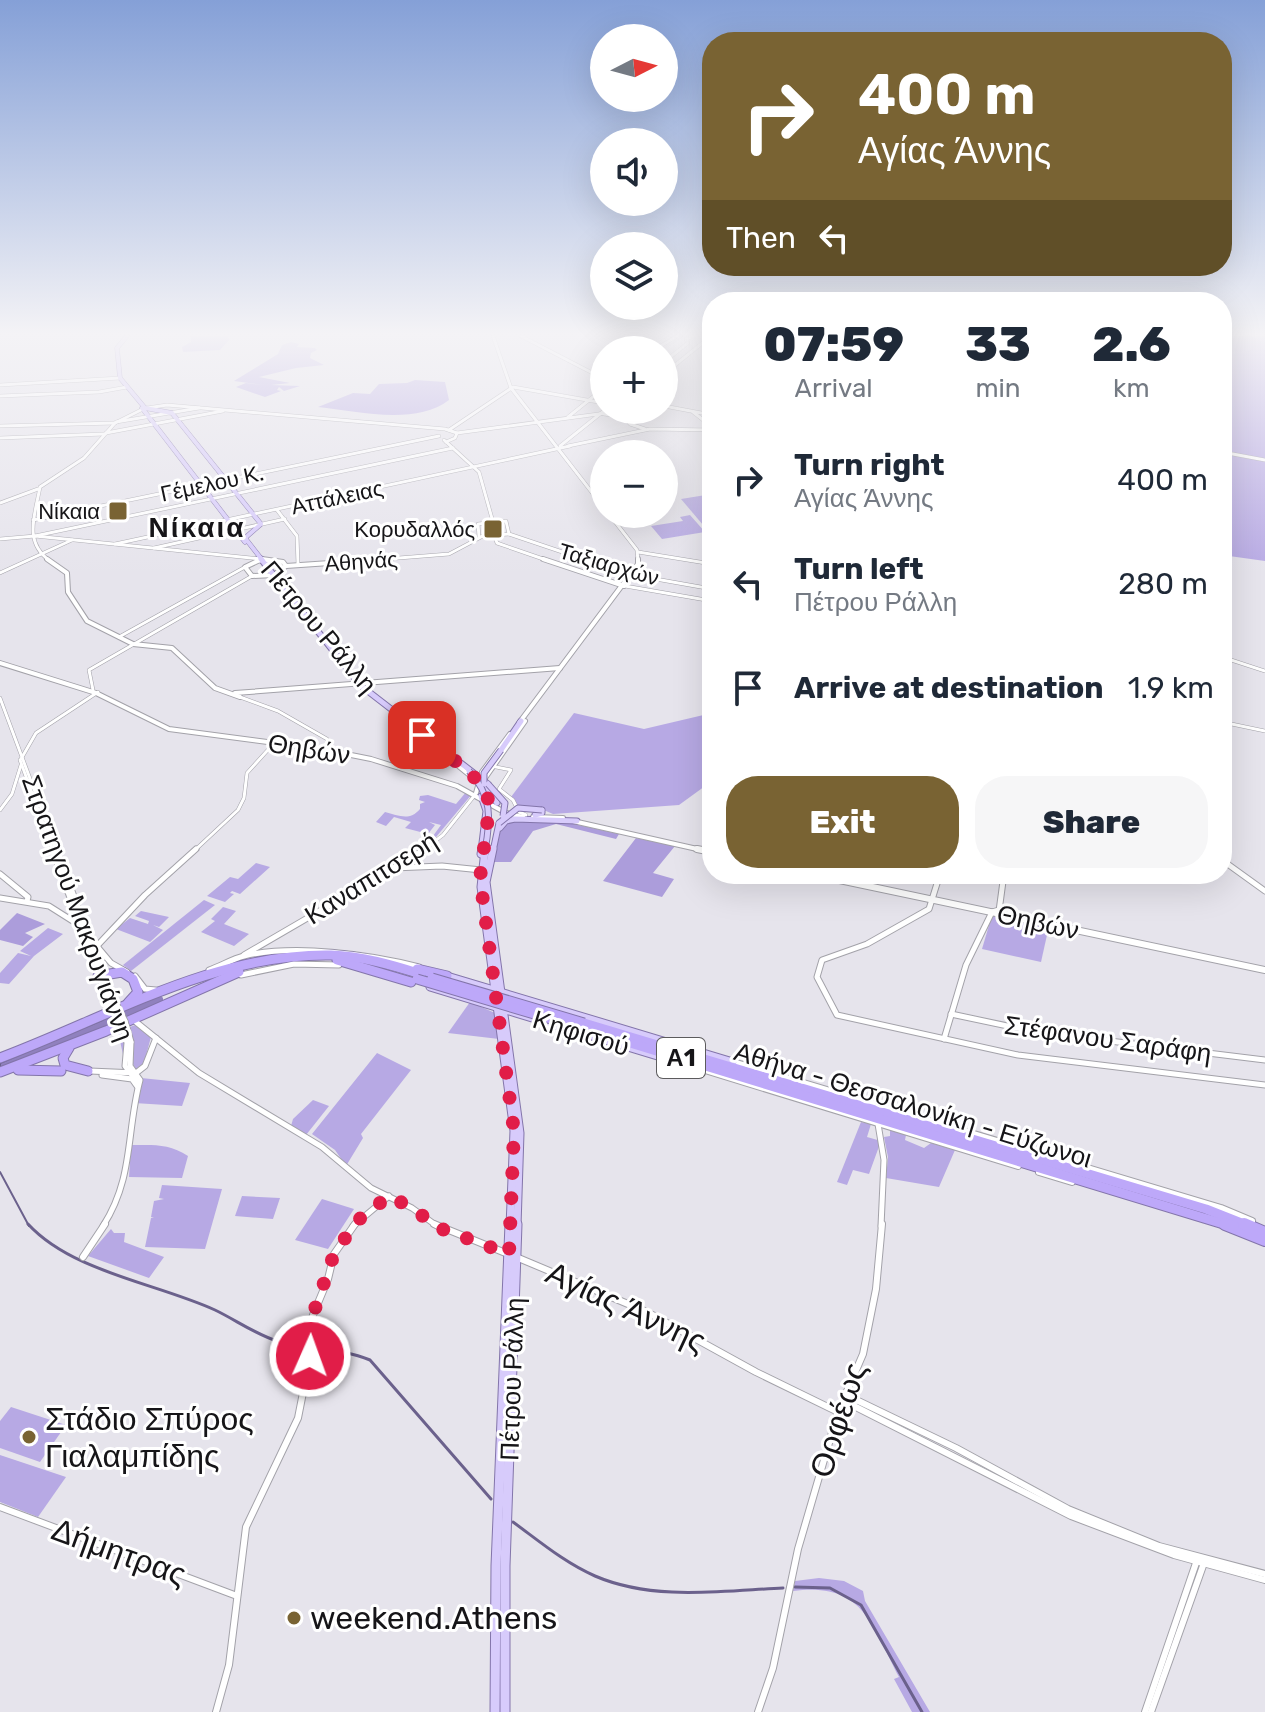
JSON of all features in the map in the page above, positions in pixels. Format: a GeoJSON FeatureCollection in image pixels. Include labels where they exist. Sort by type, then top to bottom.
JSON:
{"type":"FeatureCollection","features":[{"type":"Feature","properties":{"kind":"highway"},"geometry":{"type":"LineString","coordinates":[[159,990],[237,964],[283,957],[372,957],[447,976]]}},
{"type":"Feature","properties":{"kind":"highway"},"geometry":{"type":"LineString","coordinates":[[0,1058],[117,1010],[228,970],[283,957]]}},
{"type":"Feature","properties":{"kind":"highway"},"geometry":{"type":"LineString","coordinates":[[0,1073],[243,970],[284,961],[334,957]]}},
{"type":"Feature","properties":{"kind":"highway","name":"Αθήνα - Θεσσαλονίκη - Εύζωνοι"},"geometry":{"type":"LineString","coordinates":[[334,957],[925,1125],[1187,1207],[1265,1243]]}},
{"type":"Feature","properties":{"kind":"highway"},"geometry":{"type":"LineString","coordinates":[[104,978],[128,975],[138,988],[134,999],[117,1010]]}},
{"type":"Feature","properties":{"kind":"highway","name":"Αθήνα - Θεσσαλονίκη - Εύζωνοι"},"geometry":{"type":"LineString","coordinates":[[583,1026],[952,1140],[1265,1230]]}},
{"type":"Feature","properties":{"kind":"highway"},"geometry":{"type":"LineString","coordinates":[[80,1041],[66,1051],[63,1063],[70,1068],[88,1071]]}},
{"type":"Feature","properties":{"kind":"highway"},"geometry":{"type":"LineString","coordinates":[[679,1062],[795,1093]]}},
{"type":"Feature","properties":{"kind":"highway"},"geometry":{"type":"LineString","coordinates":[[733,1062],[807,1090]]}},
{"type":"Feature","properties":{"kind":"highway"},"geometry":{"type":"LineString","coordinates":[[0,1073],[61,1071]]}},
{"type":"Feature","properties":{"kind":"highway"},"geometry":{"type":"LineString","coordinates":[[925,1125],[1091,1170]]}},
{"type":"Feature","properties":{"kind":"highway"},"geometry":{"type":"LineString","coordinates":[[952,1140],[1018,1166]]}},
{"type":"Feature","properties":{"kind":"main road"},"geometry":{"type":"LineString","coordinates":[[131,416],[116,423],[74,467],[59,472],[38,489],[32,520],[39,554],[67,573],[67,589],[86,620],[133,644],[172,648],[213,687],[242,696],[249,692],[562,668]]}},
{"type":"Feature","properties":{"kind":"main road"},"geometry":{"type":"LineString","coordinates":[[174,416],[261,524]]}},
{"type":"Feature","properties":{"kind":"main road"},"geometry":{"type":"LineString","coordinates":[[279,416],[457,433],[455,438],[446,442]]}},
{"type":"Feature","properties":{"kind":"main road"},"geometry":{"type":"LineString","coordinates":[[535,416],[590,488]]}},
{"type":"Feature","properties":{"kind":"main road","name":"Πέτρου Ράλλη"},"geometry":{"type":"LineString","coordinates":[[149,418],[356,683],[476,777],[490,816],[482,871],[493,981],[506,1024],[519,1126],[496,1578],[495,1712]]}},
{"type":"Feature","properties":{"kind":"main road"},"geometry":{"type":"LineString","coordinates":[[433,430],[481,476],[493,522]]}},
{"type":"Feature","properties":{"kind":"main road","name":"Γέμελου Κ."},"geometry":{"type":"LineString","coordinates":[[32,520],[439,436]]}},
{"type":"Feature","properties":{"kind":"main road"},"geometry":{"type":"LineString","coordinates":[[0,539],[33,536],[453,448]]}},
{"type":"Feature","properties":{"kind":"main road"},"geometry":{"type":"LineString","coordinates":[[506,521],[509,534],[480,536],[477,524],[506,521]]}},
{"type":"Feature","properties":{"kind":"main road","name":"Πέτρου Ράλλη"},"geometry":{"type":"LineString","coordinates":[[257,558],[245,537],[261,524]]}},
{"type":"Feature","properties":{"kind":"main road"},"geometry":{"type":"LineString","coordinates":[[466,786],[482,773],[632,575],[640,552],[622,528]]}},
{"type":"Feature","properties":{"kind":"main road","name":"Ταξιαρχών"},"geometry":{"type":"LineString","coordinates":[[509,534],[632,575]]}},
{"type":"Feature","properties":{"kind":"main road"},"geometry":{"type":"LineString","coordinates":[[494,535],[497,543],[624,586]]}},
{"type":"Feature","properties":{"kind":"main road"},"geometry":{"type":"LineString","coordinates":[[33,536],[257,558],[283,562],[286,566],[273,576],[252,576],[245,567],[257,558]]}},
{"type":"Feature","properties":{"kind":"main road","name":"Αθηνάς"},"geometry":{"type":"LineString","coordinates":[[286,566],[449,554],[480,536]]}},
{"type":"Feature","properties":{"kind":"main road","name":"Θηβών"},"geometry":{"type":"LineString","coordinates":[[0,663],[96,692],[171,727],[373,757],[466,786],[514,816],[577,821],[702,849]]}},
{"type":"Feature","properties":{"kind":"main road"},"geometry":{"type":"LineString","coordinates":[[485,798],[482,773],[562,668]]}},
{"type":"Feature","properties":{"kind":"main road","name":"Πέτρου Ράλλη"},"geometry":{"type":"LineString","coordinates":[[356,683],[482,773],[487,784],[506,804],[482,871],[514,1131],[504,1588],[505,1712]]}},
{"type":"Feature","properties":{"kind":"main road"},"geometry":{"type":"LineString","coordinates":[[482,871],[484,774],[521,721]]}},
{"type":"Feature","properties":{"kind":"main road","name":"Πέτρου Ράλλη"},"geometry":{"type":"LineString","coordinates":[[414,730],[482,773]]}},
{"type":"Feature","properties":{"kind":"main road","name":"Θηβών"},"geometry":{"type":"LineString","coordinates":[[321,748],[371,759],[485,798],[512,813],[576,818],[702,849]]}},
{"type":"Feature","properties":{"kind":"main road"},"geometry":{"type":"LineString","coordinates":[[482,773],[487,784]]}},
{"type":"Feature","properties":{"kind":"main road"},"geometry":{"type":"LineString","coordinates":[[482,773],[485,798]]}},
{"type":"Feature","properties":{"kind":"main road"},"geometry":{"type":"LineString","coordinates":[[499,823],[516,808],[530,806],[542,810],[542,813],[535,815]]}},
{"type":"Feature","properties":{"kind":"main road"},"geometry":{"type":"LineString","coordinates":[[482,871],[506,821],[577,821]]}},
{"type":"Feature","properties":{"kind":"main road","name":"Θηβών"},"geometry":{"type":"LineString","coordinates":[[862,884],[933,898]]}},
{"type":"Feature","properties":{"kind":"main road","name":"Θηβών"},"geometry":{"type":"LineString","coordinates":[[869,884],[1265,968]]}},
{"type":"Feature","properties":{"kind":"main road","name":"Κηφισού"},"geometry":{"type":"LineString","coordinates":[[447,976],[484,987],[523,1016],[1216,1225],[1265,1243]]}},
{"type":"Feature","properties":{"kind":"main road","name":"Κηφισού"},"geometry":{"type":"LineString","coordinates":[[416,978],[483,1004],[521,998],[1221,1208],[1265,1230]]}},
{"type":"Feature","properties":{"kind":"main road"},"geometry":{"type":"LineString","coordinates":[[484,987],[493,981]]}},
{"type":"Feature","properties":{"kind":"main road"},"geometry":{"type":"LineString","coordinates":[[470,1000],[499,1000]]}},
{"type":"Feature","properties":{"kind":"main road"},"geometry":{"type":"LineString","coordinates":[[483,1004],[499,1018]]}},
{"type":"Feature","properties":{"kind":"main road"},"geometry":{"type":"LineString","coordinates":[[540,1021],[533,1017],[533,1011],[548,1007]]}},
{"type":"Feature","properties":{"kind":"main road"},"geometry":{"type":"LineString","coordinates":[[506,1024],[509,1016],[523,1016]]}},
{"type":"Feature","properties":{"kind":"street"},"geometry":{"type":"LineString","coordinates":[[0,426],[116,423],[159,416]]}},
{"type":"Feature","properties":{"kind":"street"},"geometry":{"type":"LineString","coordinates":[[0,438],[104,434],[199,416]]}},
{"type":"Feature","properties":{"kind":"street"},"geometry":{"type":"LineString","coordinates":[[449,430],[470,416]]}},
{"type":"Feature","properties":{"kind":"street"},"geometry":{"type":"LineString","coordinates":[[457,433],[585,416]]}},
{"type":"Feature","properties":{"kind":"street"},"geometry":{"type":"LineString","coordinates":[[559,448],[590,422]]}},
{"type":"Feature","properties":{"kind":"street"},"geometry":{"type":"LineString","coordinates":[[630,424],[648,429],[702,429]]}},
{"type":"Feature","properties":{"kind":"street","name":"Αττάλειας"},"geometry":{"type":"LineString","coordinates":[[115,544],[648,429]]}},
{"type":"Feature","properties":{"kind":"street"},"geometry":{"type":"LineString","coordinates":[[1232,454],[1265,460]]}},
{"type":"Feature","properties":{"kind":"street"},"geometry":{"type":"LineString","coordinates":[[0,503],[38,489]]}},
{"type":"Feature","properties":{"kind":"street"},"geometry":{"type":"LineString","coordinates":[[277,510],[297,536],[298,565]]}},
{"type":"Feature","properties":{"kind":"street"},"geometry":{"type":"LineString","coordinates":[[152,547],[285,519]]}},
{"type":"Feature","properties":{"kind":"street"},"geometry":{"type":"LineString","coordinates":[[0,573],[72,540]]}},
{"type":"Feature","properties":{"kind":"street"},"geometry":{"type":"LineString","coordinates":[[640,552],[702,562]]}},
{"type":"Feature","properties":{"kind":"street"},"geometry":{"type":"LineString","coordinates":[[119,637],[245,567]]}},
{"type":"Feature","properties":{"kind":"street","name":"Ταξιαρχών"},"geometry":{"type":"LineString","coordinates":[[632,575],[702,587]]}},
{"type":"Feature","properties":{"kind":"street"},"geometry":{"type":"LineString","coordinates":[[0,810],[12,794],[21,760],[36,733],[96,692],[89,670],[252,576]]}},
{"type":"Feature","properties":{"kind":"street"},"geometry":{"type":"LineString","coordinates":[[624,586],[702,599]]}},
{"type":"Feature","properties":{"kind":"street"},"geometry":{"type":"LineString","coordinates":[[1232,661],[1265,671]]}},
{"type":"Feature","properties":{"kind":"street"},"geometry":{"type":"LineString","coordinates":[[242,696],[278,711],[327,739],[321,748]]}},
{"type":"Feature","properties":{"kind":"street","name":"Στρατηγού Μακρυγιάννη"},"geometry":{"type":"LineString","coordinates":[[0,698],[8,714],[31,798],[94,948]]}},
{"type":"Feature","properties":{"kind":"street","name":"Στρατηγού Μακρυγιάννη"},"geometry":{"type":"LineString","coordinates":[[0,705],[82,925],[90,938],[122,1022],[129,1042],[133,1073]]}},
{"type":"Feature","properties":{"kind":"street"},"geometry":{"type":"LineString","coordinates":[[1232,724],[1265,731]]}},
{"type":"Feature","properties":{"kind":"street"},"geometry":{"type":"LineString","coordinates":[[159,990],[145,989],[94,948],[145,895],[238,810],[244,798],[247,773],[275,742]]}},
{"type":"Feature","properties":{"kind":"street"},"geometry":{"type":"LineString","coordinates":[[482,773],[511,770],[499,789],[513,800],[519,812],[526,815]]}},
{"type":"Feature","properties":{"kind":"street","name":"Καναπιτσερή"},"geometry":{"type":"LineString","coordinates":[[231,962],[407,859],[443,835],[485,798]]}},
{"type":"Feature","properties":{"kind":"street"},"geometry":{"type":"LineString","coordinates":[[405,867],[400,864],[407,859]]}},
{"type":"Feature","properties":{"kind":"street"},"geometry":{"type":"LineString","coordinates":[[1232,867],[1265,891]]}},
{"type":"Feature","properties":{"kind":"street"},"geometry":{"type":"LineString","coordinates":[[390,868],[482,871]]}},
{"type":"Feature","properties":{"kind":"street"},"geometry":{"type":"LineString","coordinates":[[467,873],[482,871]]}},
{"type":"Feature","properties":{"kind":"street"},"geometry":{"type":"LineString","coordinates":[[0,874],[25,894],[27,901]]}},
{"type":"Feature","properties":{"kind":"street"},"geometry":{"type":"LineString","coordinates":[[937,884],[929,909],[899,928],[844,955],[822,960],[817,972],[837,1015],[1018,1055],[1265,1085]]}},
{"type":"Feature","properties":{"kind":"street"},"geometry":{"type":"LineString","coordinates":[[944,1039],[966,965],[997,912],[1002,884]]}},
{"type":"Feature","properties":{"kind":"street"},"geometry":{"type":"LineString","coordinates":[[0,898],[35,902],[53,908],[82,925]]}},
{"type":"Feature","properties":{"kind":"street"},"geometry":{"type":"LineString","coordinates":[[254,955],[255,948]]}},
{"type":"Feature","properties":{"kind":"street","name":"Κηφισού"},"geometry":{"type":"LineString","coordinates":[[159,990],[254,955],[308,950],[346,951],[390,958],[447,976]]}},
{"type":"Feature","properties":{"kind":"street","name":"Κηφισού"},"geometry":{"type":"LineString","coordinates":[[88,1071],[68,1063],[68,1053],[227,980],[282,965],[332,964],[416,978]]}},
{"type":"Feature","properties":{"kind":"street"},"geometry":{"type":"LineString","coordinates":[[104,978],[126,971]]}},
{"type":"Feature","properties":{"kind":"street","name":"Στέφανου Σαράφη"},"geometry":{"type":"LineString","coordinates":[[951,1014],[1036,1032],[1265,1060]]}},
{"type":"Feature","properties":{"kind":"street","name":"Αγίας Άννης"},"geometry":{"type":"LineString","coordinates":[[136,1022],[199,1073],[314,1141],[363,1183],[412,1208],[439,1228],[513,1255],[647,1312],[838,1412]]}},
{"type":"Feature","properties":{"kind":"street"},"geometry":{"type":"LineString","coordinates":[[123,1078],[145,1066],[156,1038]]}},
{"type":"Feature","properties":{"kind":"street","name":"Στρατηγού Μακρυγιάννη"},"geometry":{"type":"LineString","coordinates":[[129,1042],[125,1064],[138,1080],[137,1088]]}},
{"type":"Feature","properties":{"kind":"street"},"geometry":{"type":"LineString","coordinates":[[113,1074],[125,1064]]}},
{"type":"Feature","properties":{"kind":"street"},"geometry":{"type":"LineString","coordinates":[[61,1071],[134,1080],[137,1088],[131,1110],[123,1187],[112,1212],[83,1257]]}},
{"type":"Feature","properties":{"kind":"street"},"geometry":{"type":"LineString","coordinates":[[88,1071],[133,1073]]}},
{"type":"Feature","properties":{"kind":"street","name":"Ορφέως"},"geometry":{"type":"LineString","coordinates":[[758,1712],[773,1668],[798,1549],[838,1412],[870,1321],[880,1254],[884,1154],[878,1124]]}},
{"type":"Feature","properties":{"kind":"street"},"geometry":{"type":"LineString","coordinates":[[216,1712],[229,1668],[247,1525],[298,1418],[312,1348],[308,1329],[334,1254],[357,1221],[389,1196]]}},
{"type":"Feature","properties":{"kind":"street"},"geometry":{"type":"LineString","coordinates":[[845,1398],[1071,1516],[1201,1561],[1265,1577]]}},
{"type":"Feature","properties":{"kind":"street","name":"Δήμητρας"},"geometry":{"type":"LineString","coordinates":[[0,1507],[238,1596]]}},
{"type":"Feature","properties":{"kind":"street"},"geometry":{"type":"LineString","coordinates":[[1145,1712],[1201,1561]]}},
{"type":"Feature","properties":{"kind":"street"},"geometry":{"type":"LineString","coordinates":[[1151,1712],[1201,1561]]}},
{"type":"Feature","properties":{"kind":"shaded area"},"geometry":{"type":"Polygon","coordinates":[[[1232,416],[1265,416],[1265,561],[1232,556],[1232,416]]]}},
{"type":"Feature","properties":{"kind":"shaded area"},"geometry":{"type":"Polygon","coordinates":[[[702,496],[702,524],[681,499],[702,496]]]}},
{"type":"Feature","properties":{"kind":"shaded area"},"geometry":{"type":"Polygon","coordinates":[[[690,515],[702,532],[662,539],[653,528],[678,528],[678,522],[683,521],[680,517],[690,515]]]}},
{"type":"Feature","properties":{"kind":"shaded area"},"geometry":{"type":"Polygon","coordinates":[[[574,713],[644,729],[702,715],[702,788],[679,805],[553,814],[534,806],[517,807],[511,797],[574,713]]]}},
{"type":"Feature","properties":{"kind":"shaded area"},"geometry":{"type":"Polygon","coordinates":[[[407,729],[433,750],[429,752],[439,757],[425,763],[421,759],[425,757],[418,756],[389,736],[407,729]]]}},
{"type":"Feature","properties":{"kind":"shaded area"},"geometry":{"type":"Polygon","coordinates":[[[467,791],[472,794],[436,837],[433,836],[441,825],[429,822],[435,825],[428,834],[405,828],[411,822],[394,817],[386,826],[376,822],[385,812],[403,816],[416,813],[420,804],[425,802],[419,800],[420,796],[428,795],[456,804],[467,791]]]}},
{"type":"Feature","properties":{"kind":"shaded area"},"geometry":{"type":"Polygon","coordinates":[[[508,821],[561,821],[619,834],[616,839],[556,824],[533,831],[511,862],[493,862],[501,829],[508,821]]]}},
{"type":"Feature","properties":{"kind":"shaded area"},"geometry":{"type":"Polygon","coordinates":[[[636,838],[675,846],[653,873],[674,879],[662,897],[603,881],[636,838]]]}},
{"type":"Feature","properties":{"kind":"shaded area"},"geometry":{"type":"Polygon","coordinates":[[[256,863],[270,867],[240,894],[232,891],[230,893],[234,894],[225,902],[207,896],[230,877],[238,879],[256,863]]]}},
{"type":"Feature","properties":{"kind":"shaded area"},"geometry":{"type":"Polygon","coordinates":[[[204,900],[215,905],[131,971],[123,965],[204,900]]]}},
{"type":"Feature","properties":{"kind":"shaded area"},"geometry":{"type":"Polygon","coordinates":[[[223,907],[236,911],[224,924],[249,934],[234,946],[201,932],[215,921],[211,919],[223,907]]]}},
{"type":"Feature","properties":{"kind":"shaded area"},"geometry":{"type":"Polygon","coordinates":[[[141,911],[169,917],[159,927],[153,925],[163,930],[150,942],[116,929],[130,918],[148,924],[149,921],[135,916],[141,911]]]}},
{"type":"Feature","properties":{"kind":"shaded area"},"geometry":{"type":"Polygon","coordinates":[[[17,913],[45,924],[25,933],[33,937],[23,946],[0,940],[0,930],[17,913]]]}},
{"type":"Feature","properties":{"kind":"shaded area"},"geometry":{"type":"Polygon","coordinates":[[[992,915],[1049,926],[1041,962],[982,949],[992,915]]]}},
{"type":"Feature","properties":{"kind":"shaded area"},"geometry":{"type":"Polygon","coordinates":[[[48,928],[63,934],[34,956],[9,984],[0,983],[0,973],[18,953],[31,956],[20,951],[48,928]]]}},
{"type":"Feature","properties":{"kind":"shaded area"},"geometry":{"type":"Polygon","coordinates":[[[470,1002],[495,1013],[499,1039],[448,1033],[470,1002]]]}},
{"type":"Feature","properties":{"kind":"shaded area"},"geometry":{"type":"Polygon","coordinates":[[[107,1018],[112,1025],[0,1070],[0,1063],[107,1018]]]}},
{"type":"Feature","properties":{"kind":"shaded area"},"geometry":{"type":"Polygon","coordinates":[[[135,1025],[151,1037],[144,1063],[136,1070],[133,1064],[134,1042],[125,1043],[124,1059],[118,1032],[135,1025]]]}},
{"type":"Feature","properties":{"kind":"shaded area"},"geometry":{"type":"Polygon","coordinates":[[[377,1053],[411,1070],[361,1134],[363,1138],[346,1166],[335,1150],[312,1134],[377,1053]]]}},
{"type":"Feature","properties":{"kind":"shaded area"},"geometry":{"type":"Polygon","coordinates":[[[141,1078],[190,1083],[182,1106],[134,1103],[141,1078]]]}},
{"type":"Feature","properties":{"kind":"shaded area"},"geometry":{"type":"Polygon","coordinates":[[[313,1100],[329,1106],[306,1135],[291,1126],[293,1119],[313,1100]]]}},
{"type":"Feature","properties":{"kind":"shaded area"},"geometry":{"type":"Polygon","coordinates":[[[861,1122],[871,1124],[867,1137],[881,1141],[869,1174],[853,1170],[847,1185],[837,1182],[861,1122]]]}},
{"type":"Feature","properties":{"kind":"shaded area"},"geometry":{"type":"Polygon","coordinates":[[[890,1130],[906,1135],[905,1140],[924,1148],[931,1143],[955,1150],[939,1187],[886,1178],[888,1157],[884,1137],[890,1136],[890,1130]]]}},
{"type":"Feature","properties":{"kind":"shaded area"},"geometry":{"type":"Polygon","coordinates":[[[131,1145],[167,1147],[188,1156],[182,1178],[129,1177],[131,1145]]]}},
{"type":"Feature","properties":{"kind":"shaded area"},"geometry":{"type":"Polygon","coordinates":[[[162,1185],[222,1189],[205,1249],[145,1247],[151,1218],[154,1218],[151,1217],[154,1201],[164,1199],[159,1198],[162,1185]]]}},
{"type":"Feature","properties":{"kind":"shaded area"},"geometry":{"type":"Polygon","coordinates":[[[242,1196],[280,1198],[273,1219],[235,1216],[242,1196]]]}},
{"type":"Feature","properties":{"kind":"shaded area"},"geometry":{"type":"Polygon","coordinates":[[[322,1199],[354,1209],[328,1249],[295,1240],[322,1199]]]}},
{"type":"Feature","properties":{"kind":"shaded area"},"geometry":{"type":"Polygon","coordinates":[[[111,1229],[114,1233],[125,1233],[124,1242],[164,1257],[149,1278],[88,1256],[111,1229]]]}},
{"type":"Feature","properties":{"kind":"shaded area","name":"Στάδιο Σπύρος Γιαλαμπίδης"},"geometry":{"type":"Polygon","coordinates":[[[11,1407],[66,1425],[40,1462],[0,1448],[0,1421],[11,1407]]]}},
{"type":"Feature","properties":{"kind":"shaded area"},"geometry":{"type":"Polygon","coordinates":[[[0,1455],[66,1477],[38,1517],[0,1502],[0,1455]]]}},
{"type":"Feature","properties":{"kind":"shaded area"},"geometry":{"type":"Polygon","coordinates":[[[819,1578],[844,1581],[863,1591],[865,1601],[930,1712],[912,1712],[894,1679],[899,1677],[862,1610],[835,1593],[793,1591],[795,1581],[819,1578]]]}},
{"type":"Feature","properties":{"kind":"waterway"},"geometry":{"type":"LineString","coordinates":[[122,1012],[158,997]]}},
{"type":"Feature","properties":{"kind":"waterway"},"geometry":{"type":"LineString","coordinates":[[106,1022],[160,999]]}},
{"type":"Feature","properties":{"kind":"waterway"},"geometry":{"type":"LineString","coordinates":[[109,1021],[116,1015]]}},
{"type":"Feature","properties":{"kind":"waterway"},"geometry":{"type":"LineString","coordinates":[[0,1172],[29,1226]]}},
{"type":"Feature","properties":{"kind":"waterway"},"geometry":{"type":"LineString","coordinates":[[28,1224],[67,1254],[215,1310],[272,1339],[370,1360],[491,1499]]}},
{"type":"Feature","properties":{"kind":"waterway"},"geometry":{"type":"LineString","coordinates":[[513,1522],[573,1565],[617,1584],[664,1592],[783,1588]]}},
{"type":"Feature","properties":{"kind":"waterway"},"geometry":{"type":"LineString","coordinates":[[795,1587],[830,1588],[861,1605],[922,1712]]}},
{"type":"Feature","properties":{"kind":"place","name":"Νίκαια"},"geometry":{"type":"Point","coordinates":[118,511]}},
{"type":"Feature","properties":{"kind":"place","name":"Κορυδαλλός"},"geometry":{"type":"Point","coordinates":[493,529]}},
{"type":"Feature","properties":{"kind":"place","name":"Στάδιο Σπύρος Γιαλαμπίδης"},"geometry":{"type":"Point","coordinates":[29,1437]}},
{"type":"Feature","properties":{"kind":"place","name":"weekend.Athens"},"geometry":{"type":"Point","coordinates":[294,1618]}},
{"type":"Feature","properties":{"kind":"district","name":"Νίκαια"},"geometry":{"type":"Point","coordinates":[197,527]}},
{"type":"Feature","properties":{"kind":"route"},"geometry":{"type":"LineString","coordinates":[[310,1356],[312,1345],[308,1329],[328,1279],[334,1254],[357,1221],[389,1196],[439,1228],[509,1254],[514,1131],[480,878],[490,822],[490,802],[481,783],[472,774],[422,735]]}}]}
